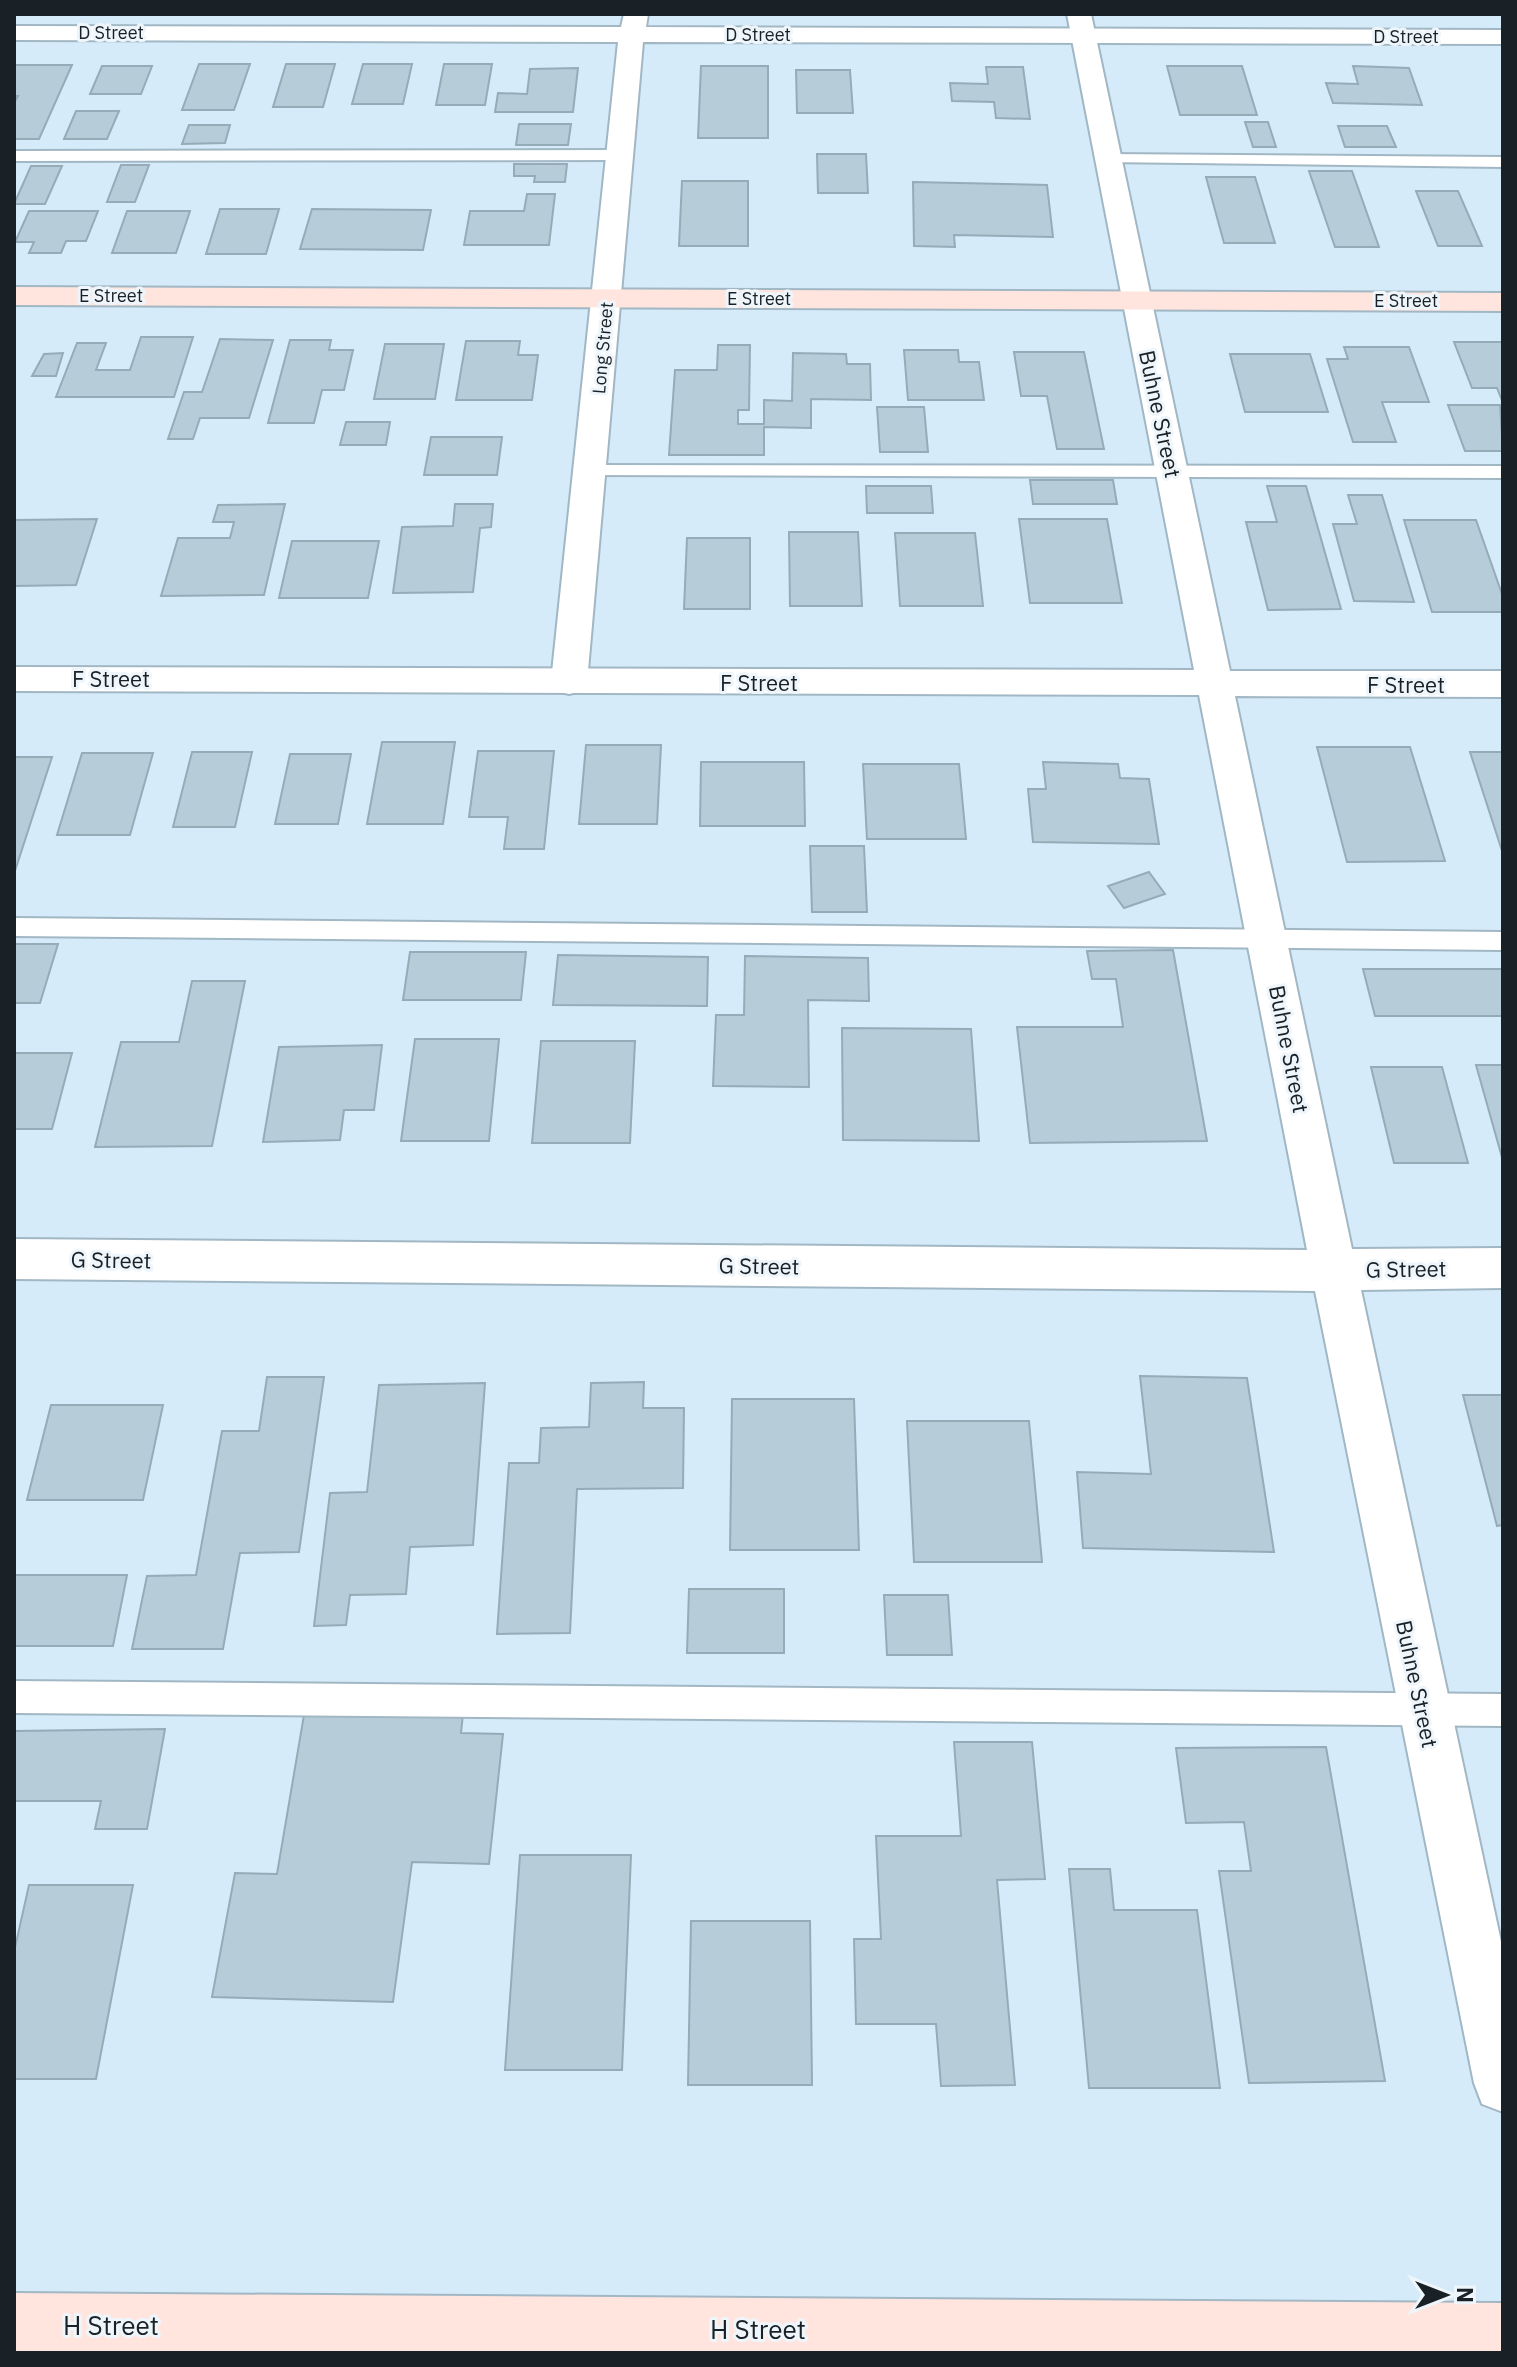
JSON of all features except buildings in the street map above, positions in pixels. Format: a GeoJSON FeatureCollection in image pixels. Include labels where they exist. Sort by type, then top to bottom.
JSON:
{"type":"FeatureCollection","features":[{"type":"Feature","properties":{"kind":"main road","name":"E Street"},"geometry":{"type":"LineString","coordinates":[[14,296],[1503,302]]}},
{"type":"Feature","properties":{"kind":"main road","name":"H Street"},"geometry":{"type":"LineString","coordinates":[[14,2325],[1503,2335]]}},
{"type":"Feature","properties":{"kind":"street","name":"D Street"},"geometry":{"type":"LineString","coordinates":[[14,33],[634,24],[1081,25],[1503,37]]}},
{"type":"Feature","properties":{"kind":"street","name":"Long Street"},"geometry":{"type":"LineString","coordinates":[[569,682],[634,24]]}},
{"type":"Feature","properties":{"kind":"street","name":"Buhne Street"},"geometry":{"type":"LineString","coordinates":[[1081,25],[1423,1710],[1503,2083]]}},
{"type":"Feature","properties":{"kind":"street","name":"F Street"},"geometry":{"type":"LineString","coordinates":[[14,679],[1503,684]]}},
{"type":"Feature","properties":{"kind":"street","name":"G Street"},"geometry":{"type":"LineString","coordinates":[[14,1259],[1333,1270],[1503,1268]]}},
{"type":"Feature","properties":{"kind":"lane"},"geometry":{"type":"LineString","coordinates":[[14,156],[620,155]]}},
{"type":"Feature","properties":{"kind":"lane"},"geometry":{"type":"LineString","coordinates":[[1108,159],[1503,162]]}},
{"type":"Feature","properties":{"kind":"lane"},"geometry":{"type":"LineString","coordinates":[[590,471],[1503,472]]}},
{"type":"Feature","properties":{"kind":"lane"},"geometry":{"type":"LineString","coordinates":[[14,927],[1503,941]]}},
{"type":"Feature","properties":{"kind":"lane"},"geometry":{"type":"LineString","coordinates":[[14,1697],[1503,1710]]}}]}
